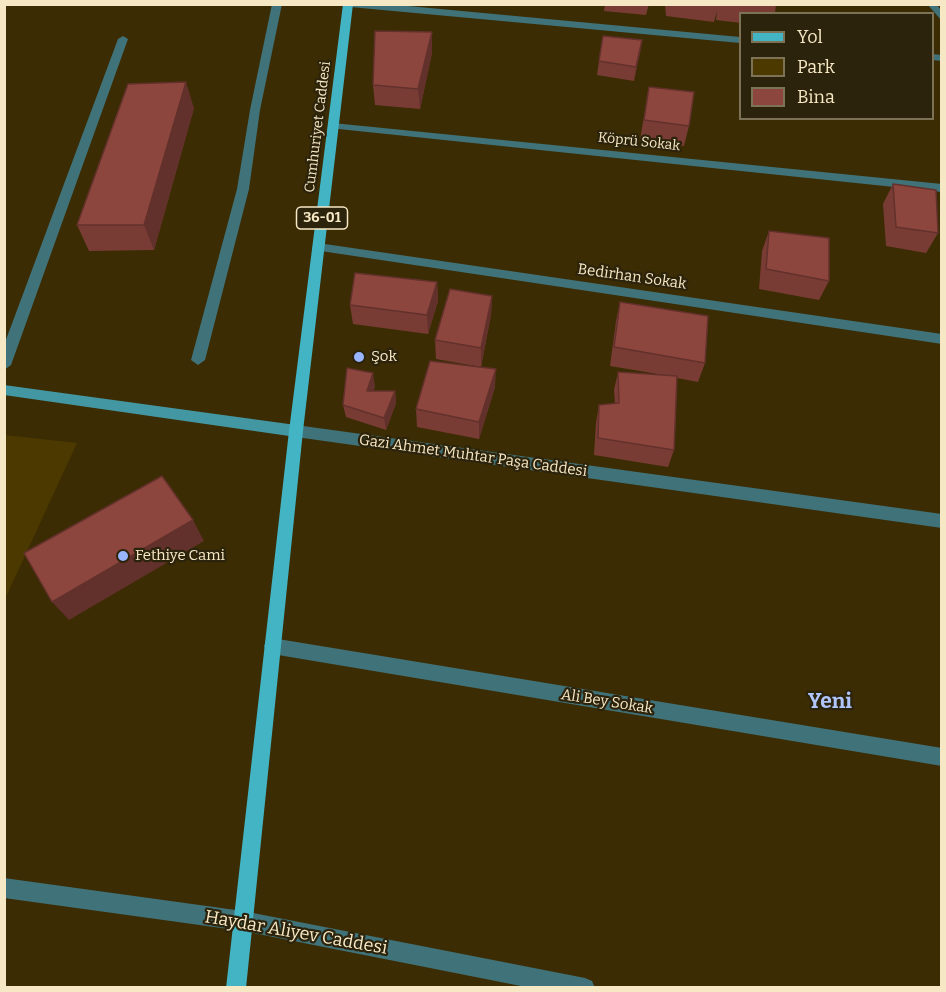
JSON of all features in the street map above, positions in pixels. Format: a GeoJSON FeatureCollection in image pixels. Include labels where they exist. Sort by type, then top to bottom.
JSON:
{"type":"FeatureCollection","features":[{"type":"Feature","properties":{"kind":"main road","name":"Cumhuriyet Caddesi"},"geometry":{"type":"LineString","coordinates":[[236,987],[296,431],[349,4]]}},
{"type":"Feature","properties":{"kind":"main road","name":"Gazi Ahmet Muhtar Paşa Caddesi"},"geometry":{"type":"LineString","coordinates":[[4,390],[296,431]]}},
{"type":"Feature","properties":{"kind":"street"},"geometry":{"type":"LineString","coordinates":[[198,360],[243,189],[255,110],[277,4]]}},
{"type":"Feature","properties":{"kind":"street"},"geometry":{"type":"LineString","coordinates":[[349,4],[739,40]]}},
{"type":"Feature","properties":{"kind":"street"},"geometry":{"type":"LineString","coordinates":[[931,4],[942,18]]}},
{"type":"Feature","properties":{"kind":"street"},"geometry":{"type":"LineString","coordinates":[[4,365],[123,39]]}},
{"type":"Feature","properties":{"kind":"street","name":"Köprü Sokak"},"geometry":{"type":"LineString","coordinates":[[333,126],[942,188]]}},
{"type":"Feature","properties":{"kind":"street","name":"Bedirhan Sokak"},"geometry":{"type":"LineString","coordinates":[[318,247],[942,339]]}},
{"type":"Feature","properties":{"kind":"street","name":"Gazi Ahmet Muhtar Paşa Caddesi"},"geometry":{"type":"LineString","coordinates":[[296,431],[942,521]]}},
{"type":"Feature","properties":{"kind":"street","name":"Ali Bey Sokak"},"geometry":{"type":"LineString","coordinates":[[272,646],[942,757]]}},
{"type":"Feature","properties":{"kind":"street","name":"Haydar Aliyev Caddesi"},"geometry":{"type":"LineString","coordinates":[[4,888],[243,921],[585,987]]}},
{"type":"Feature","properties":{"kind":"green space"},"geometry":{"type":"Polygon","coordinates":[[[5,435],[77,443],[5,599],[5,435]]]}},
{"type":"Feature","properties":{"kind":"building"},"geometry":{"type":"Polygon","coordinates":[[[375,31],[432,32],[418,89],[373,85],[375,31]]]}},
{"type":"Feature","properties":{"kind":"building"},"geometry":{"type":"Polygon","coordinates":[[[603,36],[642,40],[636,67],[599,61],[603,36]]]}},
{"type":"Feature","properties":{"kind":"building"},"geometry":{"type":"Polygon","coordinates":[[[186,82],[144,225],[77,225],[128,84],[186,82]]]}},
{"type":"Feature","properties":{"kind":"building"},"geometry":{"type":"Polygon","coordinates":[[[649,87],[694,92],[689,126],[644,120],[649,87]]]}},
{"type":"Feature","properties":{"kind":"building"},"geometry":{"type":"Polygon","coordinates":[[[893,184],[936,190],[938,233],[896,227],[893,184]]]}},
{"type":"Feature","properties":{"kind":"building"},"geometry":{"type":"Polygon","coordinates":[[[769,231],[829,238],[829,281],[766,269],[769,231]]]}},
{"type":"Feature","properties":{"kind":"building"},"geometry":{"type":"Polygon","coordinates":[[[355,273],[437,282],[427,315],[350,305],[355,273]]]}},
{"type":"Feature","properties":{"kind":"building"},"geometry":{"type":"Polygon","coordinates":[[[450,289],[492,296],[481,348],[435,340],[450,289]]]}},
{"type":"Feature","properties":{"kind":"building"},"geometry":{"type":"Polygon","coordinates":[[[620,302],[708,316],[705,363],[614,347],[620,302]]]}},
{"type":"Feature","properties":{"kind":"building"},"geometry":{"type":"Polygon","coordinates":[[[430,361],[496,369],[479,422],[416,409],[430,361]]]}},
{"type":"Feature","properties":{"kind":"building"},"geometry":{"type":"Polygon","coordinates":[[[347,368],[373,373],[367,391],[395,391],[384,418],[343,405],[347,368]]]}},
{"type":"Feature","properties":{"kind":"building"},"geometry":{"type":"Polygon","coordinates":[[[618,372],[677,376],[674,450],[598,438],[599,405],[619,403],[618,372]]]}},
{"type":"Feature","properties":{"kind":"building"},"geometry":{"type":"Polygon","coordinates":[[[162,476],[193,520],[52,602],[24,553],[162,476]]]}},
{"type":"Feature","properties":{"kind":"place","name":"Şok"},"geometry":{"type":"Point","coordinates":[359,357]}},
{"type":"Feature","properties":{"kind":"place","name":"Fethiye Cami"},"geometry":{"type":"Point","coordinates":[123,556]}},
{"type":"Feature","properties":{"kind":"district","name":"Yeni"},"geometry":{"type":"Point","coordinates":[830,702]}}]}
